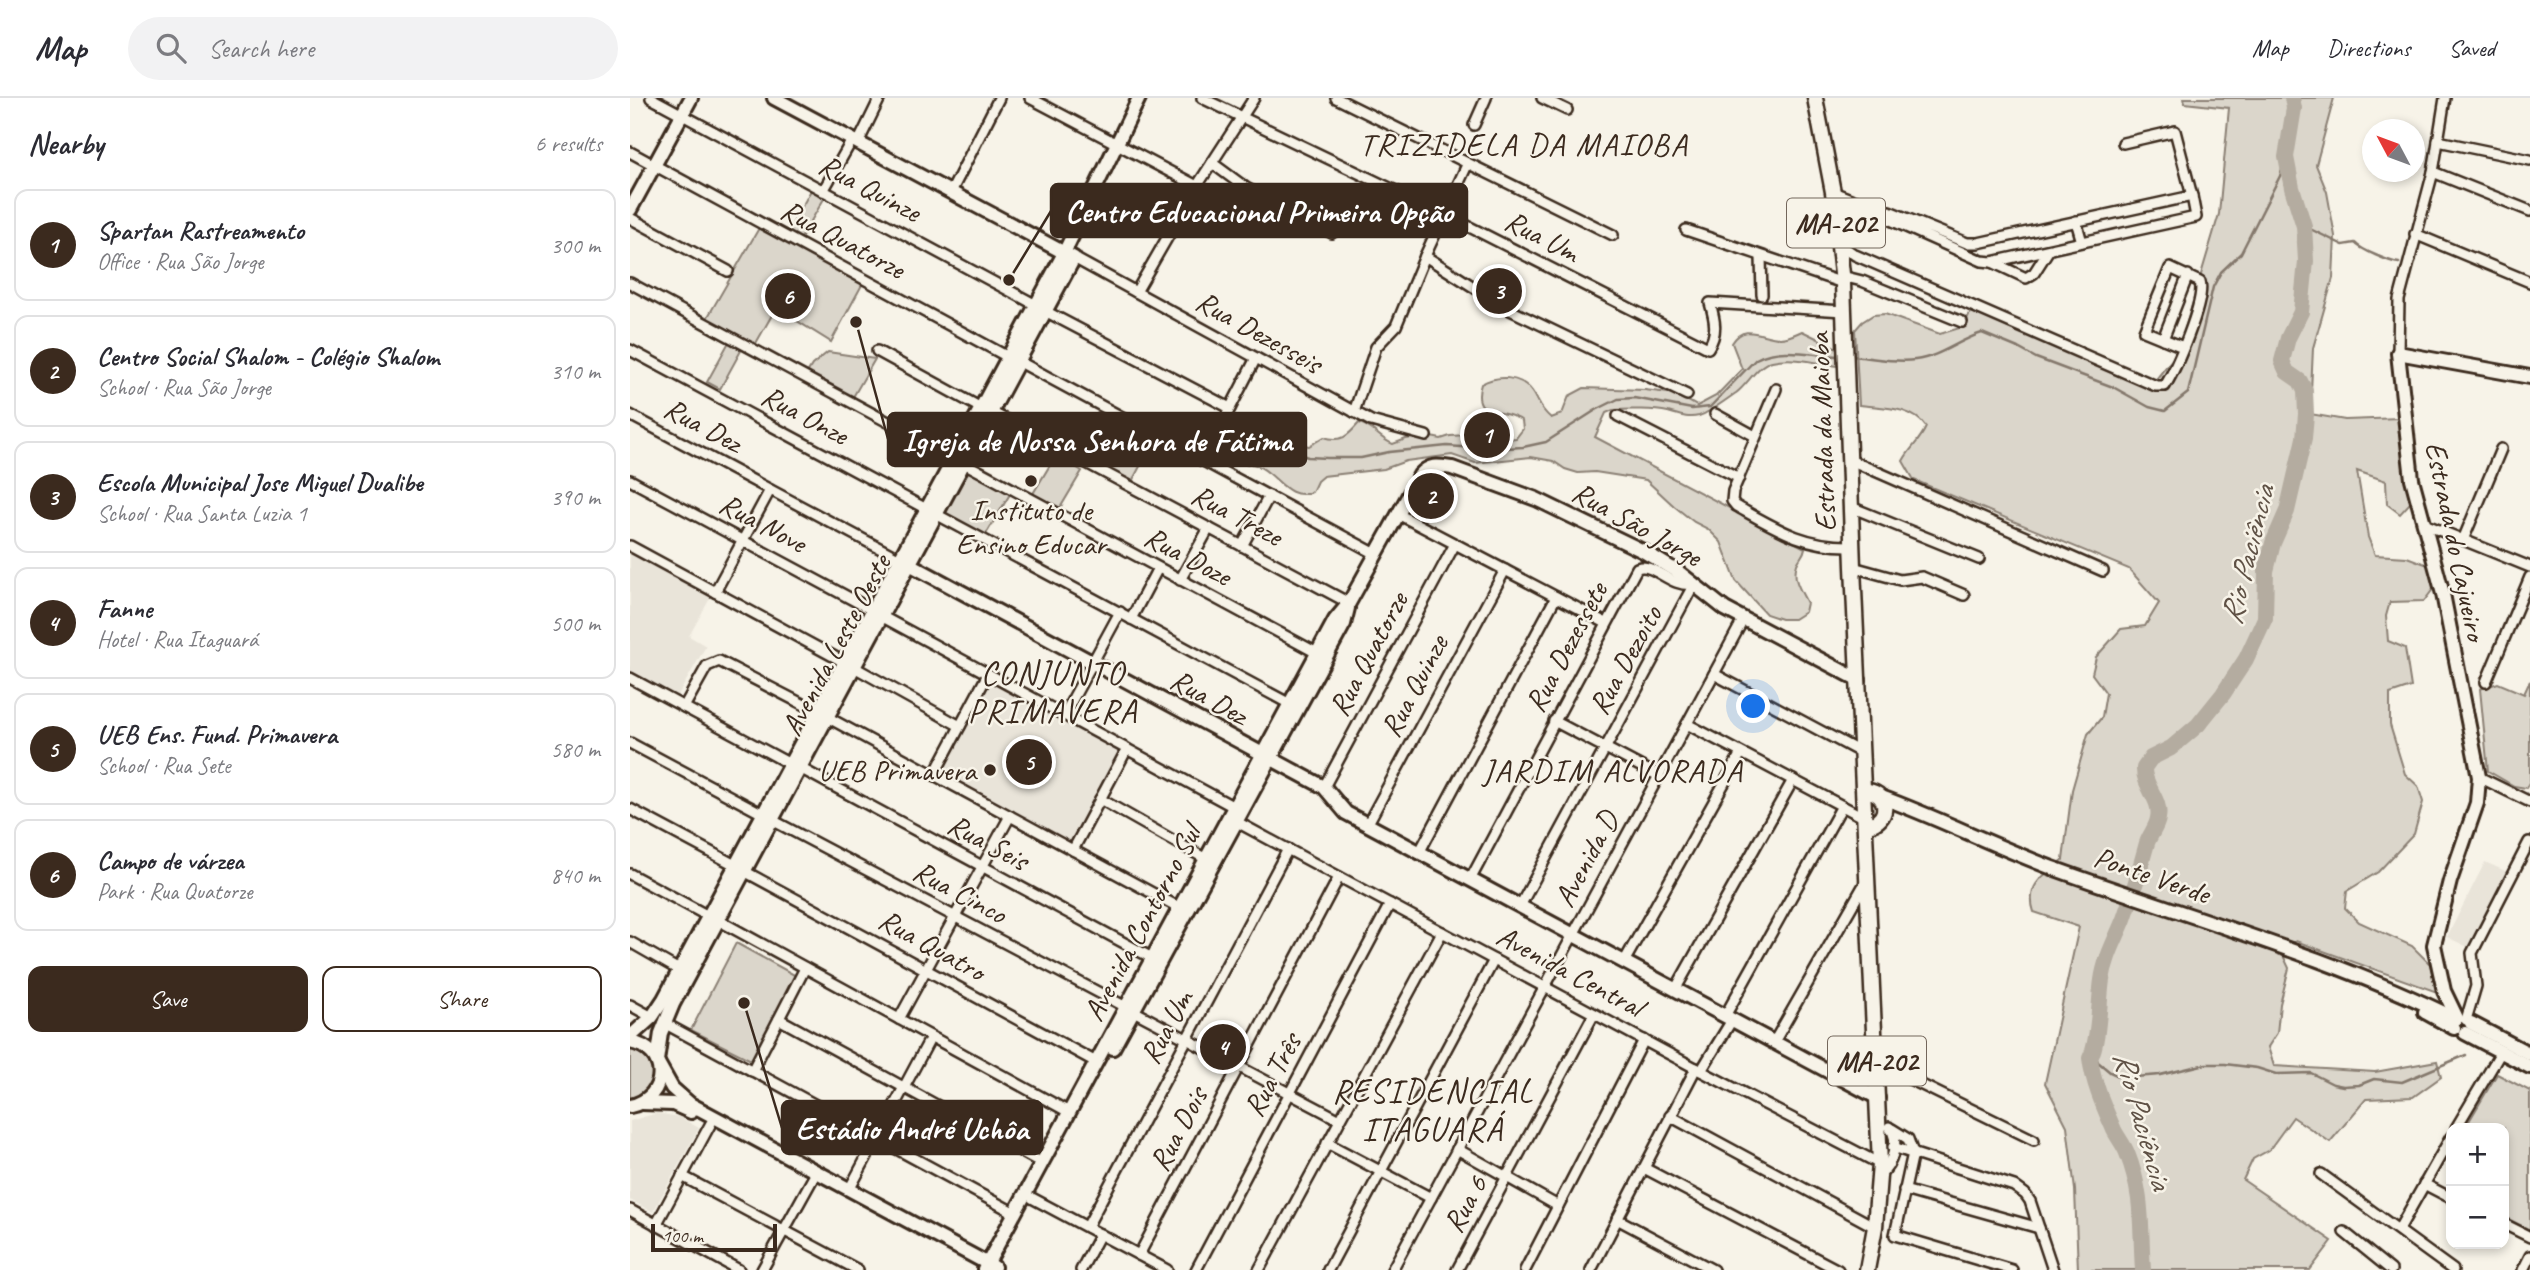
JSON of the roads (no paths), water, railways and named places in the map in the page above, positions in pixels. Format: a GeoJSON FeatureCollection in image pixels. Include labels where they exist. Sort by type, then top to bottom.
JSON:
{"type":"FeatureCollection","features":[{"type":"Feature","properties":{"kind":"main road","name":"Estrada da Maioba"},"geometry":{"type":"LineString","coordinates":[[1815,98],[1833,192],[1842,280],[1862,759],[1874,795]]}},
{"type":"Feature","properties":{"kind":"main road","name":"MA-202"},"geometry":{"type":"LineString","coordinates":[[1867,1270],[1875,1227],[1885,1126],[1878,1098],[1867,852],[1874,795]]}},
{"type":"Feature","properties":{"kind":"street","name":"Rua Quinze"},"geometry":{"type":"LineString","coordinates":[[651,98],[1230,408]]}},
{"type":"Feature","properties":{"kind":"street"},"geometry":{"type":"LineString","coordinates":[[630,210],[691,98]]}},
{"type":"Feature","properties":{"kind":"street"},"geometry":{"type":"LineString","coordinates":[[774,98],[1069,255]]}},
{"type":"Feature","properties":{"kind":"street"},"geometry":{"type":"LineString","coordinates":[[823,191],[880,98]]}},
{"type":"Feature","properties":{"kind":"street"},"geometry":{"type":"LineString","coordinates":[[951,192],[999,98]]}},
{"type":"Feature","properties":{"kind":"street"},"geometry":{"type":"LineString","coordinates":[[1030,98],[1197,186]]}},
{"type":"Feature","properties":{"kind":"street","name":"Avenida Leste Oeste"},"geometry":{"type":"LineString","coordinates":[[636,1106],[650,1098],[658,1084],[657,1062],[664,1023],[713,918],[1069,255],[1117,142],[1139,98]]}},
{"type":"Feature","properties":{"kind":"street","name":"Rua Um"},"geometry":{"type":"LineString","coordinates":[[1202,98],[1444,214],[1707,348],[1713,341],[1716,327],[1710,303],[1844,311]]}},
{"type":"Feature","properties":{"kind":"street"},"geometry":{"type":"LineString","coordinates":[[1136,292],[1197,186],[1254,98]]}},
{"type":"Feature","properties":{"kind":"street"},"geometry":{"type":"LineString","coordinates":[[1336,98],[1613,235]]}},
{"type":"Feature","properties":{"kind":"street"},"geometry":{"type":"LineString","coordinates":[[1474,125],[1486,98]]}},
{"type":"Feature","properties":{"kind":"street"},"geometry":{"type":"LineString","coordinates":[[1542,98],[1567,110]]}},
{"type":"Feature","properties":{"kind":"street","name":"Estrada do Cajueiro"},"geometry":{"type":"LineString","coordinates":[[2445,98],[2433,172],[2399,300],[2398,354],[2412,479],[2443,594],[2479,777],[2477,803],[2435,935],[2435,955],[2444,991],[2462,1023]]}},
{"type":"Feature","properties":{"kind":"street"},"geometry":{"type":"LineString","coordinates":[[1833,192],[1878,210],[1886,218],[1965,248],[1982,261],[1992,262],[2196,217],[2175,131],[2123,143]]}},
{"type":"Feature","properties":{"kind":"street"},"geometry":{"type":"LineString","coordinates":[[2438,141],[2530,160]]}},
{"type":"Feature","properties":{"kind":"street","name":"Rua Quatorze"},"geometry":{"type":"LineString","coordinates":[[630,152],[1376,554]]}},
{"type":"Feature","properties":{"kind":"street"},"geometry":{"type":"LineString","coordinates":[[1212,163],[1245,188],[1332,233]]}},
{"type":"Feature","properties":{"kind":"street"},"geometry":{"type":"LineString","coordinates":[[1354,412],[1376,347],[1396,326],[1467,165]]}},
{"type":"Feature","properties":{"kind":"street"},"geometry":{"type":"LineString","coordinates":[[2433,172],[2530,211]]}},
{"type":"Feature","properties":{"kind":"street"},"geometry":{"type":"LineString","coordinates":[[1965,248],[2192,196]]}},
{"type":"Feature","properties":{"kind":"street"},"geometry":{"type":"LineString","coordinates":[[630,218],[728,271]]}},
{"type":"Feature","properties":{"kind":"street"},"geometry":{"type":"LineString","coordinates":[[2076,222],[2082,242]]}},
{"type":"Feature","properties":{"kind":"street"},"geometry":{"type":"LineString","coordinates":[[1686,230],[1761,257],[1842,280],[1862,281],[1962,322]]}},
{"type":"Feature","properties":{"kind":"street"},"geometry":{"type":"LineString","coordinates":[[2415,234],[2530,282]]}},
{"type":"Feature","properties":{"kind":"street"},"geometry":{"type":"LineString","coordinates":[[1838,243],[1855,255],[2156,386],[2165,386],[2183,347],[2202,298],[2203,289],[2200,282],[2170,268],[2144,331],[2183,347]]}},
{"type":"Feature","properties":{"kind":"street"},"geometry":{"type":"LineString","coordinates":[[1992,262],[2026,278],[2034,273],[2048,251]]}},
{"type":"Feature","properties":{"kind":"street","name":"Rua Dezesseis"},"geometry":{"type":"LineString","coordinates":[[1069,255],[1371,421],[1426,436]]}},
{"type":"Feature","properties":{"kind":"street"},"geometry":{"type":"LineString","coordinates":[[1425,256],[1486,297],[1687,395]]}},
{"type":"Feature","properties":{"kind":"street"},"geometry":{"type":"LineString","coordinates":[[1761,257],[1762,295]]}},
{"type":"Feature","properties":{"kind":"street"},"geometry":{"type":"LineString","coordinates":[[2163,339],[2188,275]]}},
{"type":"Feature","properties":{"kind":"street","name":"Rua Doze"},"geometry":{"type":"LineString","coordinates":[[630,283],[1317,653]]}},
{"type":"Feature","properties":{"kind":"street","name":"Rua Onze"},"geometry":{"type":"LineString","coordinates":[[630,350],[1290,704]]}},
{"type":"Feature","properties":{"kind":"street","name":"Rua Treze"},"geometry":{"type":"LineString","coordinates":[[877,351],[1349,603]]}},
{"type":"Feature","properties":{"kind":"street"},"geometry":{"type":"LineString","coordinates":[[2398,354],[2530,377]]}},
{"type":"Feature","properties":{"kind":"street"},"geometry":{"type":"LineString","coordinates":[[1203,461],[1256,358]]}},
{"type":"Feature","properties":{"kind":"street"},"geometry":{"type":"LineString","coordinates":[[1776,389],[1732,499],[1737,506],[1794,538],[1816,544],[1852,546]]}},
{"type":"Feature","properties":{"kind":"street"},"geometry":{"type":"LineString","coordinates":[[1715,414],[1755,436]]}},
{"type":"Feature","properties":{"kind":"street","name":"Rua Dez"},"geometry":{"type":"LineString","coordinates":[[630,415],[1266,757]]}},
{"type":"Feature","properties":{"kind":"street"},"geometry":{"type":"LineString","coordinates":[[1618,416],[1739,478]]}},
{"type":"Feature","properties":{"kind":"street"},"geometry":{"type":"LineString","coordinates":[[2463,540],[2501,449]]}},
{"type":"Feature","properties":{"kind":"street"},"geometry":{"type":"LineString","coordinates":[[1850,460],[2103,571]]}},
{"type":"Feature","properties":{"kind":"street","name":"Rua São Jorge"},"geometry":{"type":"LineString","coordinates":[[1398,514],[1420,475],[1427,468],[1452,468],[1536,499],[1643,551],[1681,573],[1711,600],[1743,620],[1859,680]]}},
{"type":"Feature","properties":{"kind":"street","name":"Rua Nove"},"geometry":{"type":"LineString","coordinates":[[630,480],[1234,807]]}},
{"type":"Feature","properties":{"kind":"street"},"geometry":{"type":"LineString","coordinates":[[715,592],[769,490]]}},
{"type":"Feature","properties":{"kind":"street"},"geometry":{"type":"LineString","coordinates":[[1241,546],[1269,496]]}},
{"type":"Feature","properties":{"kind":"street"},"geometry":{"type":"LineString","coordinates":[[1851,507],[1979,559]]}},
{"type":"Feature","properties":{"kind":"street"},"geometry":{"type":"LineString","coordinates":[[1398,514],[1606,623]]}},
{"type":"Feature","properties":{"kind":"street","name":"Avenida Contorno Sul"},"geometry":{"type":"LineString","coordinates":[[989,1268],[1032,1198],[1130,1009],[1237,821],[1290,704],[1317,653],[1349,603],[1398,514]]}},
{"type":"Feature","properties":{"kind":"street"},"geometry":{"type":"LineString","coordinates":[[2424,524],[2530,567]]}},
{"type":"Feature","properties":{"kind":"street"},"geometry":{"type":"LineString","coordinates":[[1180,580],[1209,528]]}},
{"type":"Feature","properties":{"kind":"street","name":"Rua Quatorze"},"geometry":{"type":"LineString","coordinates":[[1324,787],[1455,544]]}},
{"type":"Feature","properties":{"kind":"street"},"geometry":{"type":"LineString","coordinates":[[630,546],[960,726]]}},
{"type":"Feature","properties":{"kind":"street","name":"Rua Dezessete"},"geometry":{"type":"LineString","coordinates":[[1470,880],[1637,568],[1646,566],[1685,586],[1694,584]]}},
{"type":"Feature","properties":{"kind":"street"},"geometry":{"type":"LineString","coordinates":[[1853,567],[1900,580],[1922,577],[1964,595]]}},
{"type":"Feature","properties":{"kind":"street"},"geometry":{"type":"LineString","coordinates":[[1132,619],[1158,568]]}},
{"type":"Feature","properties":{"kind":"street","name":"Rua Quinze"},"geometry":{"type":"LineString","coordinates":[[1367,825],[1505,570]]}},
{"type":"Feature","properties":{"kind":"street"},"geometry":{"type":"LineString","coordinates":[[2486,682],[2530,577]]}},
{"type":"Feature","properties":{"kind":"street","name":"Rua Dezoito"},"geometry":{"type":"LineString","coordinates":[[1520,906],[1694,584]]}},
{"type":"Feature","properties":{"kind":"street"},"geometry":{"type":"LineString","coordinates":[[1419,853],[1556,597]]}},
{"type":"Feature","properties":{"kind":"street","name":"Avenida Contorno Sul"},"geometry":{"type":"LineString","coordinates":[[989,1268],[1015,1213],[1096,1062],[1130,1009],[1152,958],[1234,807],[1344,624],[1349,603]]}},
{"type":"Feature","properties":{"kind":"street"},"geometry":{"type":"LineString","coordinates":[[1064,715],[1120,612]]}},
{"type":"Feature","properties":{"kind":"street","name":"Avenida D"},"geometry":{"type":"LineString","coordinates":[[1392,1270],[1743,620]]}},
{"type":"Feature","properties":{"kind":"street"},"geometry":{"type":"LineString","coordinates":[[684,707],[707,666],[719,661],[1180,908]]}},
{"type":"Feature","properties":{"kind":"street"},"geometry":{"type":"LineString","coordinates":[[934,775],[988,674]]}},
{"type":"Feature","properties":{"kind":"street"},"geometry":{"type":"LineString","coordinates":[[1714,674],[1862,759]]}},
{"type":"Feature","properties":{"kind":"street","name":"Rua Seis"},"geometry":{"type":"LineString","coordinates":[[630,678],[1152,958]]}},
{"type":"Feature","properties":{"kind":"street"},"geometry":{"type":"LineString","coordinates":[[1554,721],[1659,776]]}},
{"type":"Feature","properties":{"kind":"street"},"geometry":{"type":"LineString","coordinates":[[1687,724],[1872,820],[1897,812],[1921,812]]}},
{"type":"Feature","properties":{"kind":"street","name":"Rua Cinco"},"geometry":{"type":"LineString","coordinates":[[630,743],[1340,1120]]}},
{"type":"Feature","properties":{"kind":"street"},"geometry":{"type":"LineString","coordinates":[[1073,850],[1127,749]]}},
{"type":"Feature","properties":{"kind":"street"},"geometry":{"type":"LineString","coordinates":[[1624,962],[1741,752]]}},
{"type":"Feature","properties":{"kind":"street","name":"Avenida Central"},"geometry":{"type":"LineString","coordinates":[[1266,757],[1324,787],[1341,809],[1367,825],[1878,1098]]}},
{"type":"Feature","properties":{"kind":"street"},"geometry":{"type":"LineString","coordinates":[[2479,777],[2530,802]]}},
{"type":"Feature","properties":{"kind":"street"},"geometry":{"type":"LineString","coordinates":[[1675,989],[1793,780]]}},
{"type":"Feature","properties":{"kind":"street","name":"Ponte Verde"},"geometry":{"type":"LineString","coordinates":[[1874,795],[2057,870],[2327,964],[2462,1023]]}},
{"type":"Feature","properties":{"kind":"street"},"geometry":{"type":"LineString","coordinates":[[1100,799],[1206,859]]}},
{"type":"Feature","properties":{"kind":"street"},"geometry":{"type":"LineString","coordinates":[[1592,1270],[1670,1116],[1729,1018],[1842,806]]}},
{"type":"Feature","properties":{"kind":"street","name":"Rua Quatro"},"geometry":{"type":"LineString","coordinates":[[630,809],[1096,1062]]}},
{"type":"Feature","properties":{"kind":"street"},"geometry":{"type":"LineString","coordinates":[[899,1019],[1010,816]]}},
{"type":"Feature","properties":{"kind":"street","name":"Avenida Central"},"geometry":{"type":"LineString","coordinates":[[1237,821],[1880,1170]]}},
{"type":"Feature","properties":{"kind":"street"},"geometry":{"type":"LineString","coordinates":[[2462,1023],[2476,986],[2472,953],[2529,842]]}},
{"type":"Feature","properties":{"kind":"street","name":"Rua Um"},"geometry":{"type":"LineString","coordinates":[[1087,1227],[1288,849]]}},
{"type":"Feature","properties":{"kind":"street"},"geometry":{"type":"LineString","coordinates":[[630,874],[1069,1112]]}},
{"type":"Feature","properties":{"kind":"street","name":"Rua Dois"},"geometry":{"type":"LineString","coordinates":[[1139,1255],[1339,877]]}},
{"type":"Feature","properties":{"kind":"street"},"geometry":{"type":"LineString","coordinates":[[1774,1042],[1868,878]]}},
{"type":"Feature","properties":{"kind":"street","name":"Rua Três"},"geometry":{"type":"LineString","coordinates":[[1196,1270],[1390,904]]}},
{"type":"Feature","properties":{"kind":"street","name":"Avenida Leste Oeste"},"geometry":{"type":"LineString","coordinates":[[630,1040],[652,1017],[713,918]]}},
{"type":"Feature","properties":{"kind":"street"},"geometry":{"type":"LineString","coordinates":[[1259,1270],[1442,932]]}},
{"type":"Feature","properties":{"kind":"street"},"geometry":{"type":"LineString","coordinates":[[630,942],[679,970]]}},
{"type":"Feature","properties":{"kind":"street"},"geometry":{"type":"LineString","coordinates":[[1328,1270],[1494,960]]}},
{"type":"Feature","properties":{"kind":"street"},"geometry":{"type":"LineString","coordinates":[[752,1071],[805,968]]}},
{"type":"Feature","properties":{"kind":"street"},"geometry":{"type":"LineString","coordinates":[[630,1005],[652,1017]]}},
{"type":"Feature","properties":{"kind":"street","name":"Rua 6"},"geometry":{"type":"LineString","coordinates":[[1457,1270],[1594,1014]]}},
{"type":"Feature","properties":{"kind":"street"},"geometry":{"type":"LineString","coordinates":[[779,1019],[1042,1163]]}},
{"type":"Feature","properties":{"kind":"street"},"geometry":{"type":"LineString","coordinates":[[664,1023],[1015,1213]]}},
{"type":"Feature","properties":{"kind":"street"},"geometry":{"type":"LineString","coordinates":[[2462,1023],[2501,1052],[2530,1067]]}},
{"type":"Feature","properties":{"kind":"street"},"geometry":{"type":"LineString","coordinates":[[2462,1023],[2530,1054]]}},
{"type":"Feature","properties":{"kind":"street"},"geometry":{"type":"LineString","coordinates":[[849,1190],[931,1037]]}},
{"type":"Feature","properties":{"kind":"street"},"geometry":{"type":"LineString","coordinates":[[630,1040],[651,1052],[668,1083],[685,1100],[989,1268]]}},
{"type":"Feature","properties":{"kind":"street"},"geometry":{"type":"LineString","coordinates":[[1525,1270],[1644,1040]]}},
{"type":"Feature","properties":{"kind":"street"},"geometry":{"type":"LineString","coordinates":[[2459,1123],[2501,1052]]}},
{"type":"Feature","properties":{"kind":"street"},"geometry":{"type":"LineString","coordinates":[[1877,1063],[2034,1140]]}},
{"type":"Feature","properties":{"kind":"street"},"geometry":{"type":"LineString","coordinates":[[636,1106],[673,1104],[989,1268]]}},
{"type":"Feature","properties":{"kind":"street"},"geometry":{"type":"LineString","coordinates":[[1670,1116],[1875,1227]]}},
{"type":"Feature","properties":{"kind":"street"},"geometry":{"type":"LineString","coordinates":[[656,1225],[711,1123]]}},
{"type":"Feature","properties":{"kind":"street"},"geometry":{"type":"LineString","coordinates":[[1880,1170],[1892,1162],[1893,1147],[1885,1126]]}},
{"type":"Feature","properties":{"kind":"street"},"geometry":{"type":"LineString","coordinates":[[1885,1126],[1908,1139],[1913,1153],[1895,1235],[2012,1270]]}},
{"type":"Feature","properties":{"kind":"street"},"geometry":{"type":"LineString","coordinates":[[1328,1143],[1431,1198]]}},
{"type":"Feature","properties":{"kind":"street"},"geometry":{"type":"LineString","coordinates":[[2399,1229],[2446,1146]]}},
{"type":"Feature","properties":{"kind":"street"},"geometry":{"type":"LineString","coordinates":[[1893,1147],[2014,1186],[2025,1194],[2030,1201],[2053,1270]]}},
{"type":"Feature","properties":{"kind":"street"},"geometry":{"type":"LineString","coordinates":[[1457,1149],[1558,1206]]}},
{"type":"Feature","properties":{"kind":"street"},"geometry":{"type":"LineString","coordinates":[[1644,1168],[1838,1270]]}},
{"type":"Feature","properties":{"kind":"street"},"geometry":{"type":"LineString","coordinates":[[2321,1174],[2453,1270]]}},
{"type":"Feature","properties":{"kind":"street"},"geometry":{"type":"LineString","coordinates":[[682,1176],[858,1270]]}},
{"type":"Feature","properties":{"kind":"street"},"geometry":{"type":"LineString","coordinates":[[762,1270],[813,1178]]}},
{"type":"Feature","properties":{"kind":"street"},"geometry":{"type":"LineString","coordinates":[[2424,1184],[2446,1195]]}},
{"type":"Feature","properties":{"kind":"street"},"geometry":{"type":"LineString","coordinates":[[1904,1190],[2039,1228]]}},
{"type":"Feature","properties":{"kind":"street"},"geometry":{"type":"LineString","coordinates":[[1032,1198],[1167,1270]]}},
{"type":"Feature","properties":{"kind":"street"},"geometry":{"type":"LineString","coordinates":[[630,1210],[740,1270]]}},
{"type":"Feature","properties":{"kind":"street"},"geometry":{"type":"LineString","coordinates":[[1618,1219],[1713,1270]]}},
{"type":"Feature","properties":{"kind":"street"},"geometry":{"type":"LineString","coordinates":[[2509,1226],[2530,1237]]}},
{"type":"Feature","properties":{"kind":"street"},"geometry":{"type":"LineString","coordinates":[[2344,1232],[2391,1270]]}},
{"type":"Feature","properties":{"kind":"street"},"geometry":{"type":"LineString","coordinates":[[1081,1270],[1100,1234]]}},
{"type":"Feature","properties":{"kind":"street"},"geometry":{"type":"LineString","coordinates":[[2523,1270],[2530,1256]]}},
{"type":"Feature","properties":{"kind":"waterway","name":"Rio Paciência"},"geometry":{"type":"LineString","coordinates":[[2143,1270],[2136,1183],[2127,1153],[2099,1095],[2090,1058],[2095,1042],[2106,964],[2158,818],[2159,811],[2146,781],[2144,768],[2151,758],[2171,748],[2198,725],[2246,659],[2265,618],[2266,571],[2273,543],[2287,511],[2304,438],[2305,391],[2300,381],[2287,372],[2282,361],[2288,338],[2301,312],[2306,261],[2304,226],[2286,157],[2294,108],[2292,98]]}},
{"type":"Feature","properties":{"kind":"waterway"},"geometry":{"type":"LineString","coordinates":[[1849,356],[1915,360],[1933,356],[1982,333],[2036,358],[2113,387],[2149,407],[2165,411],[2188,393],[2213,287],[2221,272],[2241,253],[2280,176],[2286,157]]}},
{"type":"Feature","properties":{"kind":"waterway"},"geometry":{"type":"LineString","coordinates":[[2304,226],[2343,245],[2355,243],[2376,255],[2399,263]]}},
{"type":"Feature","properties":{"kind":"waterway"},"geometry":{"type":"LineString","coordinates":[[1220,451],[1268,445],[1308,457],[1361,458],[1447,446],[1490,449],[1523,447],[1546,442],[1618,399],[1634,398],[1692,409],[1710,407],[1756,359],[1765,355],[1797,352],[1839,356]]}},
{"type":"Feature","properties":{"kind":"waterway"},"geometry":{"type":"LineString","coordinates":[[2094,1051],[2098,1062],[2123,1078],[2160,1075],[2206,1064],[2225,1064],[2257,1068],[2276,1074],[2311,1073],[2343,1086],[2359,1085],[2374,1079],[2402,1082],[2466,1055]]}},
{"type":"Feature","properties":{"kind":"place","name":"Centro Educacional Primeira Opção"},"geometry":{"type":"Point","coordinates":[1009,280]}},
{"type":"Feature","properties":{"kind":"place","name":"Escola Municipal Jose Miguel Dualibe"},"geometry":{"type":"Point","coordinates":[1499,291]}},
{"type":"Feature","properties":{"kind":"place","name":"Campo de várzea"},"geometry":{"type":"Point","coordinates":[788,296]}},
{"type":"Feature","properties":{"kind":"place","name":"Igreja de Nossa Senhora de Fátima"},"geometry":{"type":"Point","coordinates":[856,322]}},
{"type":"Feature","properties":{"kind":"place","name":"Spartan Rastreamento"},"geometry":{"type":"Point","coordinates":[1487,435]}},
{"type":"Feature","properties":{"kind":"place","name":"Instituto de Ensino Educar"},"geometry":{"type":"Point","coordinates":[1031,481]}},
{"type":"Feature","properties":{"kind":"place","name":"Centro Social Shalom - Colégio Shalom"},"geometry":{"type":"Point","coordinates":[1431,496]}},
{"type":"Feature","properties":{"kind":"place","name":"UEB Ens. Fund. Primavera"},"geometry":{"type":"Point","coordinates":[1029,762]}},
{"type":"Feature","properties":{"kind":"place","name":"UEB Primavera"},"geometry":{"type":"Point","coordinates":[990,770]}},
{"type":"Feature","properties":{"kind":"place","name":"Estádio André Uchôa"},"geometry":{"type":"Point","coordinates":[744,1003]}},
{"type":"Feature","properties":{"kind":"place","name":"Fanne"},"geometry":{"type":"Point","coordinates":[1223,1047]}},
{"type":"Feature","properties":{"kind":"district","name":"TRIZIDELA DA MAIOBA"},"geometry":{"type":"Point","coordinates":[1524,144]}},
{"type":"Feature","properties":{"kind":"district","name":"CONJUNTO PRIMAVERA"},"geometry":{"type":"Point","coordinates":[1053,692]}},
{"type":"Feature","properties":{"kind":"district","name":"JARDIM ALVORADA"},"geometry":{"type":"Point","coordinates":[1613,770]}},
{"type":"Feature","properties":{"kind":"district","name":"RESIDENCIAL ITAGUARÁ"},"geometry":{"type":"Point","coordinates":[1433,1110]}}]}
